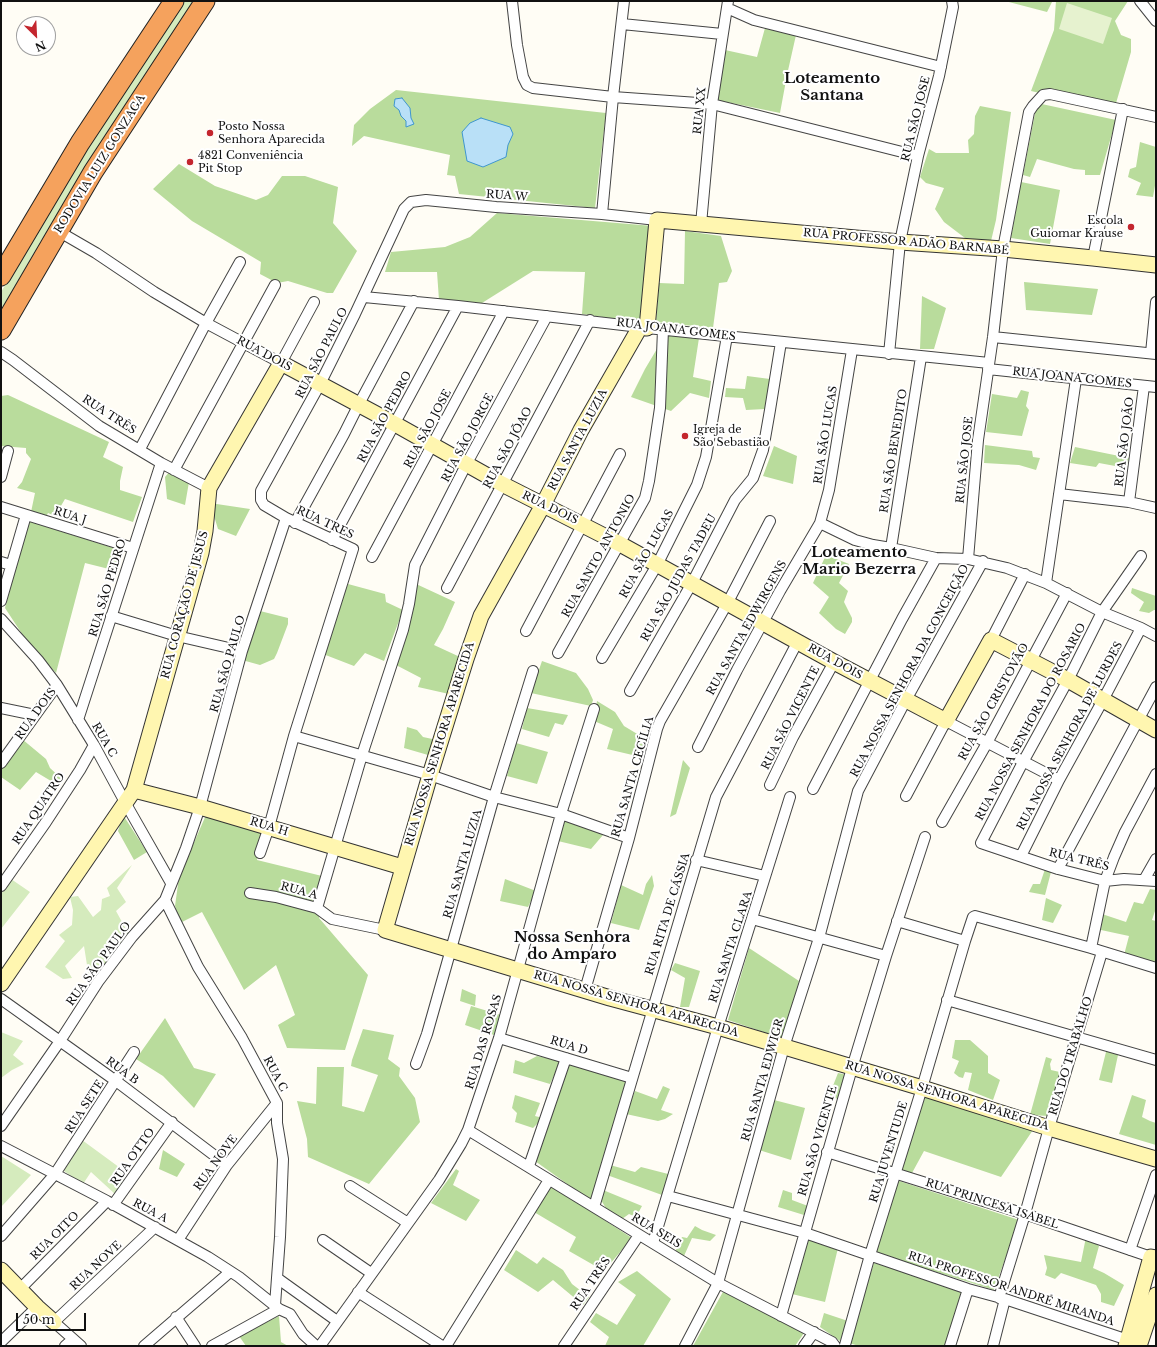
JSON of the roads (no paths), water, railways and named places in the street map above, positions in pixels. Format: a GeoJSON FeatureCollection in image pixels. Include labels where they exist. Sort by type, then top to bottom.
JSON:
{"type":"FeatureCollection","features":[{"type":"Feature","properties":{"kind":"highway"},"geometry":{"type":"LineString","coordinates":[[1,276],[80,144],[174,1]]}},
{"type":"Feature","properties":{"kind":"highway","name":"RODOVIA LUIZ GONZAGA"},"geometry":{"type":"LineString","coordinates":[[1,330],[93,172],[205,1]]}},
{"type":"Feature","properties":{"kind":"main road","name":"RUA PROFESSOR ADÃO BARNABÉ"},"geometry":{"type":"LineString","coordinates":[[657,220],[900,242],[1003,249],[1156,265]]}},
{"type":"Feature","properties":{"kind":"main road"},"geometry":{"type":"LineString","coordinates":[[643,327],[657,220]]}},
{"type":"Feature","properties":{"kind":"main road","name":"RUA SANTA LUZIA"},"geometry":{"type":"LineString","coordinates":[[481,616],[543,505],[582,430],[643,327]]}},
{"type":"Feature","properties":{"kind":"main road","name":"RUA DOIS"},"geometry":{"type":"LineString","coordinates":[[281,363],[467,463],[502,484],[620,544],[834,662],[946,721]]}},
{"type":"Feature","properties":{"kind":"main road","name":"RUA CORAÇÃO DE JESUS"},"geometry":{"type":"LineString","coordinates":[[2,982],[126,804],[134,790],[201,553],[205,532],[209,488],[281,363]]}},
{"type":"Feature","properties":{"kind":"main road","name":"RUA NOSSA SENHORA APARECIDA"},"geometry":{"type":"LineString","coordinates":[[481,616],[430,775],[402,867],[385,930],[518,971],[652,1010],[718,1027],[1156,1159]]}},
{"type":"Feature","properties":{"kind":"main road"},"geometry":{"type":"LineString","coordinates":[[946,721],[991,640],[1068,680],[1156,730]]}},
{"type":"Feature","properties":{"kind":"main road","name":"RUA H"},"geometry":{"type":"LineString","coordinates":[[134,790],[200,807],[402,867]]}},
{"type":"Feature","properties":{"kind":"main road"},"geometry":{"type":"LineString","coordinates":[[1135,1344],[1154,1257]]}},
{"type":"Feature","properties":{"kind":"main road"},"geometry":{"type":"LineString","coordinates":[[1,1270],[54,1322]]}},
{"type":"Feature","properties":{"kind":"main road"},"geometry":{"type":"LineString","coordinates":[[1135,1344],[1156,1295]]}},
{"type":"Feature","properties":{"kind":"street"},"geometry":{"type":"LineString","coordinates":[[512,1],[523,77],[527,85],[534,88],[613,97],[712,104],[918,156]]}},
{"type":"Feature","properties":{"kind":"street"},"geometry":{"type":"LineString","coordinates":[[624,1],[602,214],[657,220]]}},
{"type":"Feature","properties":{"kind":"street","name":"RUA SÃO JOSE"},"geometry":{"type":"LineString","coordinates":[[889,354],[900,242],[918,156],[941,67],[953,8],[952,1]]}},
{"type":"Feature","properties":{"kind":"street"},"geometry":{"type":"LineString","coordinates":[[1140,1],[1156,22]]}},
{"type":"Feature","properties":{"kind":"street"},"geometry":{"type":"LineString","coordinates":[[728,4],[754,20],[941,67]]}},
{"type":"Feature","properties":{"kind":"street","name":"RUA XX"},"geometry":{"type":"LineString","coordinates":[[701,224],[712,104],[728,4]]}},
{"type":"Feature","properties":{"kind":"street"},"geometry":{"type":"LineString","coordinates":[[622,24],[722,34]]}},
{"type":"Feature","properties":{"kind":"street","name":"RUA SÃO JOSE"},"geometry":{"type":"LineString","coordinates":[[968,559],[978,440],[993,337],[1003,249],[1029,112],[1043,95],[1050,94],[1124,109]]}},
{"type":"Feature","properties":{"kind":"street"},"geometry":{"type":"LineString","coordinates":[[1093,258],[1124,109],[1156,117]]}},
{"type":"Feature","properties":{"kind":"street","name":"RUA W"},"geometry":{"type":"LineString","coordinates":[[411,202],[426,200],[496,207],[602,214]]}},
{"type":"Feature","properties":{"kind":"street","name":"RUA SÃO PAULO"},"geometry":{"type":"LineString","coordinates":[[291,521],[264,505],[261,500],[261,491],[320,384],[364,297],[404,209],[411,202]]}},
{"type":"Feature","properties":{"kind":"street","name":"RUA DOIS"},"geometry":{"type":"LineString","coordinates":[[58,231],[112,263],[154,292],[206,323],[281,363]]}},
{"type":"Feature","properties":{"kind":"street"},"geometry":{"type":"LineString","coordinates":[[140,449],[206,323],[240,262]]}},
{"type":"Feature","properties":{"kind":"street"},"geometry":{"type":"LineString","coordinates":[[174,470],[275,285]]}},
{"type":"Feature","properties":{"kind":"street","name":"RUA JOANA GOMES"},"geometry":{"type":"LineString","coordinates":[[364,297],[414,301],[921,357],[1076,379],[1156,387]]}},
{"type":"Feature","properties":{"kind":"street","name":"RUA SÃO PAULO"},"geometry":{"type":"LineString","coordinates":[[1,1126],[60,1041],[98,982],[132,936],[165,900],[186,848],[200,807],[242,651],[291,521],[344,434],[414,301]]}},
{"type":"Feature","properties":{"kind":"street"},"geometry":{"type":"LineString","coordinates":[[281,363],[314,302]]}},
{"type":"Feature","properties":{"kind":"street"},"geometry":{"type":"LineString","coordinates":[[993,337],[1154,354],[1156,302]]}},
{"type":"Feature","properties":{"kind":"street","name":"RUA SÃO PEDRO"},"geometry":{"type":"LineString","coordinates":[[332,540],[458,306]]}},
{"type":"Feature","properties":{"kind":"street","name":"RUA SÃO JOSE"},"geometry":{"type":"LineString","coordinates":[[372,557],[433,446],[504,311]]}},
{"type":"Feature","properties":{"kind":"street","name":"RUA SÃO JORGE"},"geometry":{"type":"LineString","coordinates":[[318,908],[362,755],[403,630],[415,565],[467,463],[547,316]]}},
{"type":"Feature","properties":{"kind":"street","name":"RUA SÃO JÕAO"},"geometry":{"type":"LineString","coordinates":[[447,588],[590,320]]}},
{"type":"Feature","properties":{"kind":"street","name":"RUA SANTO ANTONIO"},"geometry":{"type":"LineString","coordinates":[[558,653],[645,498],[660,408],[663,329]]}},
{"type":"Feature","properties":{"kind":"street","name":"RUA SÃO LUCAS"},"geometry":{"type":"LineString","coordinates":[[602,658],[657,564],[697,485],[706,457],[727,336]]}},
{"type":"Feature","properties":{"kind":"street","name":"RUA SÃO JUDAS TADEU"},"geometry":{"type":"LineString","coordinates":[[630,691],[692,583],[735,500],[753,478],[762,450],[781,342]]}},
{"type":"Feature","properties":{"kind":"street","name":"RUA SÃO LUCAS"},"geometry":{"type":"LineString","coordinates":[[820,523],[826,506],[833,469],[852,350]]}},
{"type":"Feature","properties":{"kind":"street","name":"RUA TRÊS"},"geometry":{"type":"LineString","coordinates":[[1,352],[99,426],[174,470],[209,488]]}},
{"type":"Feature","properties":{"kind":"street","name":"RUA SÃO BENEDITO"},"geometry":{"type":"LineString","coordinates":[[891,548],[921,357]]}},
{"type":"Feature","properties":{"kind":"street"},"geometry":{"type":"LineString","coordinates":[[1046,583],[1076,379]]}},
{"type":"Feature","properties":{"kind":"street","name":"RUA SÃO JOÃO"},"geometry":{"type":"LineString","coordinates":[[1129,502],[1144,386]]}},
{"type":"Feature","properties":{"kind":"street"},"geometry":{"type":"LineString","coordinates":[[1,477],[8,451]]}},
{"type":"Feature","properties":{"kind":"street"},"geometry":{"type":"LineString","coordinates":[[526,631],[584,525],[620,454]]}},
{"type":"Feature","properties":{"kind":"street","name":"RUA SÃO PEDRO"},"geometry":{"type":"LineString","coordinates":[[78,720],[160,462]]}},
{"type":"Feature","properties":{"kind":"street"},"geometry":{"type":"LineString","coordinates":[[1059,494],[1129,502],[1156,508]]}},
{"type":"Feature","properties":{"kind":"street","name":"RUA J"},"geometry":{"type":"LineString","coordinates":[[1,507],[132,548]]}},
{"type":"Feature","properties":{"kind":"street"},"geometry":{"type":"LineString","coordinates":[[1,601],[26,515]]}},
{"type":"Feature","properties":{"kind":"street","name":"RUA TRES"},"geometry":{"type":"LineString","coordinates":[[291,521],[354,549],[294,736]]}},
{"type":"Feature","properties":{"kind":"street","name":"RUA SANTA CECÍLIA"},"geometry":{"type":"LineString","coordinates":[[585,990],[629,838],[660,721],[727,603],[770,521]]}},
{"type":"Feature","properties":{"kind":"street"},"geometry":{"type":"LineString","coordinates":[[820,523],[855,540],[873,545],[936,558],[983,561],[1025,574],[1067,593],[1102,612],[1141,628],[1156,636]]}},
{"type":"Feature","properties":{"kind":"street","name":"RUA SANTA EDWIRGENS"},"geometry":{"type":"LineString","coordinates":[[698,747],[763,622],[820,523]]}},
{"type":"Feature","properties":{"kind":"street"},"geometry":{"type":"LineString","coordinates":[[1102,612],[1141,556]]}},
{"type":"Feature","properties":{"kind":"street"},"geometry":{"type":"LineString","coordinates":[[813,789],[856,708],[869,680],[936,558]]}},
{"type":"Feature","properties":{"kind":"street","name":"RUA NOSSA SENHORA DA CONCEIÇÃO"},"geometry":{"type":"LineString","coordinates":[[853,815],[858,791],[906,700],[983,561]]}},
{"type":"Feature","properties":{"kind":"street"},"geometry":{"type":"LineString","coordinates":[[1,562],[11,565]]}},
{"type":"Feature","properties":{"kind":"street"},"geometry":{"type":"LineString","coordinates":[[991,640],[1025,574]]}},
{"type":"Feature","properties":{"kind":"street","name":"RUA SÃO CRISTOVÃO"},"geometry":{"type":"LineString","coordinates":[[942,822],[1067,593]]}},
{"type":"Feature","properties":{"kind":"street","name":"RUA NOSSA SENHORA DO ROSARIO"},"geometry":{"type":"LineString","coordinates":[[981,843],[1068,680],[1102,612]]}},
{"type":"Feature","properties":{"kind":"street"},"geometry":{"type":"LineString","coordinates":[[111,616],[177,636],[242,651]]}},
{"type":"Feature","properties":{"kind":"street","name":"RUA C"},"geometry":{"type":"LineString","coordinates":[[1,619],[38,660],[58,685],[94,745],[171,883]]}},
{"type":"Feature","properties":{"kind":"street","name":"RUA NOSSA SENHORA DE LURDES"},"geometry":{"type":"LineString","coordinates":[[1020,856],[1141,628]]}},
{"type":"Feature","properties":{"kind":"street","name":"RUA RITA DE CÁSSIA"},"geometry":{"type":"LineString","coordinates":[[594,1207],[696,860],[720,788],[752,731],[798,641]]}},
{"type":"Feature","properties":{"kind":"street","name":"RUA SÃO VICENTE"},"geometry":{"type":"LineString","coordinates":[[770,785],[793,737],[834,662]]}},
{"type":"Feature","properties":{"kind":"street","name":"RUA SANTA LUZIA"},"geometry":{"type":"LineString","coordinates":[[416,1064],[494,797],[533,671]]}},
{"type":"Feature","properties":{"kind":"street","name":"RUA DOIS"},"geometry":{"type":"LineString","coordinates":[[1,763],[58,685]]}},
{"type":"Feature","properties":{"kind":"street"},"geometry":{"type":"LineString","coordinates":[[1058,869],[1156,687]]}},
{"type":"Feature","properties":{"kind":"street"},"geometry":{"type":"LineString","coordinates":[[1,708],[35,715]]}},
{"type":"Feature","properties":{"kind":"street","name":"RUA DAS ROSAS"},"geometry":{"type":"LineString","coordinates":[[320,1346],[337,1320],[439,1180],[468,1130],[499,1038],[561,814],[594,709]]}},
{"type":"Feature","properties":{"kind":"street","name":"RUA DOIS"},"geometry":{"type":"LineString","coordinates":[[946,721],[1059,780]]}},
{"type":"Feature","properties":{"kind":"street"},"geometry":{"type":"LineString","coordinates":[[906,796],[946,721]]}},
{"type":"Feature","properties":{"kind":"street"},"geometry":{"type":"LineString","coordinates":[[260,852],[269,827],[294,736],[430,775],[494,797],[561,814],[629,838]]}},
{"type":"Feature","properties":{"kind":"street","name":"RUA QUATRO"},"geometry":{"type":"LineString","coordinates":[[1,886],[50,816],[80,770],[94,745]]}},
{"type":"Feature","properties":{"kind":"street"},"geometry":{"type":"LineString","coordinates":[[1156,774],[1125,832],[1114,857],[1105,882],[1091,948],[1156,968]]}},
{"type":"Feature","properties":{"kind":"street","name":"RUA SANTA CLARA"},"geometry":{"type":"LineString","coordinates":[[653,1243],[718,1027],[790,797]]}},
{"type":"Feature","properties":{"kind":"street","name":"RUA SANTA EDWIGR"},"geometry":{"type":"LineString","coordinates":[[685,1346],[718,1283],[784,1047],[820,938],[853,815]]}},
{"type":"Feature","properties":{"kind":"street","name":"RUA SÃO VICENTE"},"geometry":{"type":"LineString","coordinates":[[780,1316],[852,1068],[897,921],[925,837]]}},
{"type":"Feature","properties":{"kind":"street","name":"RUA TRÊS"},"geometry":{"type":"LineString","coordinates":[[981,843],[1058,869],[1105,882],[1124,879],[1156,881]]}},
{"type":"Feature","properties":{"kind":"street"},"geometry":{"type":"LineString","coordinates":[[1144,880],[1156,859]]}},
{"type":"Feature","properties":{"kind":"street"},"geometry":{"type":"LineString","coordinates":[[696,860],[765,876]]}},
{"type":"Feature","properties":{"kind":"street","name":"RUA A"},"geometry":{"type":"LineString","coordinates":[[250,893],[276,896],[318,908],[332,919],[385,930]]}},
{"type":"Feature","properties":{"kind":"street","name":"RUA C"},"geometry":{"type":"LineString","coordinates":[[165,900],[198,967],[242,1038],[277,1103],[277,1123],[284,1159],[277,1278],[277,1307]]}},
{"type":"Feature","properties":{"kind":"street","name":"RUA JUVENTUDE"},"geometry":{"type":"LineString","coordinates":[[840,1345],[870,1255],[922,1088],[973,917],[975,916],[1091,948]]}},
{"type":"Feature","properties":{"kind":"street"},"geometry":{"type":"LineString","coordinates":[[752,919],[886,956]]}},
{"type":"Feature","properties":{"kind":"street"},"geometry":{"type":"LineString","coordinates":[[897,921],[965,941]]}},
{"type":"Feature","properties":{"kind":"street","name":"RUA DO TRABALHO"},"geometry":{"type":"LineString","coordinates":[[993,1346],[1002,1298],[1025,1214],[1049,1128],[1102,952]]}},
{"type":"Feature","properties":{"kind":"street","name":"RUA B"},"geometry":{"type":"LineString","coordinates":[[1,999],[172,1122],[227,1165]]}},
{"type":"Feature","properties":{"kind":"street"},"geometry":{"type":"LineString","coordinates":[[948,1000],[1156,1060]]}},
{"type":"Feature","properties":{"kind":"street","name":"RUA D"},"geometry":{"type":"LineString","coordinates":[[499,1038],[632,1078]]}},
{"type":"Feature","properties":{"kind":"street","name":"RUA SETE"},"geometry":{"type":"LineString","coordinates":[[55,1174],[134,1052]]}},
{"type":"Feature","properties":{"kind":"street"},"geometry":{"type":"LineString","coordinates":[[529,1166],[566,1058]]}},
{"type":"Feature","properties":{"kind":"street","name":"RUA NOVE"},"geometry":{"type":"LineString","coordinates":[[178,1240],[227,1165],[277,1103]]}},
{"type":"Feature","properties":{"kind":"street","name":"RUA OTTO"},"geometry":{"type":"LineString","coordinates":[[110,1203],[172,1122]]}},
{"type":"Feature","properties":{"kind":"street","name":"RUA SEIS"},"geometry":{"type":"LineString","coordinates":[[468,1130],[718,1283],[780,1316],[840,1345]]}},
{"type":"Feature","properties":{"kind":"street","name":"RUA A"},"geometry":{"type":"LineString","coordinates":[[1,1146],[155,1227],[208,1257],[293,1317],[303,1334],[316,1346]]}},
{"type":"Feature","properties":{"kind":"street","name":"RUA PRINCESA ISABEL"},"geometry":{"type":"LineString","coordinates":[[827,1152],[895,1172],[1154,1257]]}},
{"type":"Feature","properties":{"kind":"street"},"geometry":{"type":"LineString","coordinates":[[1,1236],[55,1174]]}},
{"type":"Feature","properties":{"kind":"street"},"geometry":{"type":"LineString","coordinates":[[1130,1250],[1156,1175]]}},
{"type":"Feature","properties":{"kind":"street"},"geometry":{"type":"LineString","coordinates":[[446,1346],[549,1180]]}},
{"type":"Feature","properties":{"kind":"street"},"geometry":{"type":"LineString","coordinates":[[350,1186],[408,1223]]}},
{"type":"Feature","properties":{"kind":"street"},"geometry":{"type":"LineString","coordinates":[[668,1196],[805,1233]]}},
{"type":"Feature","properties":{"kind":"street","name":"RUA OITO"},"geometry":{"type":"LineString","coordinates":[[20,1289],[110,1203]]}},
{"type":"Feature","properties":{"kind":"street","name":"RUA NOVE"},"geometry":{"type":"LineString","coordinates":[[54,1322],[155,1227]]}},
{"type":"Feature","properties":{"kind":"street","name":"RUA PROFESSOR ANDRÉ MIRANDA"},"geometry":{"type":"LineString","coordinates":[[805,1233],[1135,1344]]}},
{"type":"Feature","properties":{"kind":"street","name":"RUA TRÊS"},"geometry":{"type":"LineString","coordinates":[[564,1346],[639,1235]]}},
{"type":"Feature","properties":{"kind":"street"},"geometry":{"type":"LineString","coordinates":[[322,1240],[371,1274]]}},
{"type":"Feature","properties":{"kind":"street"},"geometry":{"type":"LineString","coordinates":[[144,1346],[230,1272]]}},
{"type":"Feature","properties":{"kind":"street"},"geometry":{"type":"LineString","coordinates":[[277,1278],[337,1320]]}},
{"type":"Feature","properties":{"kind":"street"},"geometry":{"type":"LineString","coordinates":[[950,1346],[968,1289]]}},
{"type":"Feature","properties":{"kind":"street"},"geometry":{"type":"LineString","coordinates":[[358,1292],[442,1346]]}},
{"type":"Feature","properties":{"kind":"street"},"geometry":{"type":"LineString","coordinates":[[1,1342],[37,1307]]}},
{"type":"Feature","properties":{"kind":"street"},"geometry":{"type":"LineString","coordinates":[[212,1346],[277,1307]]}},
{"type":"Feature","properties":{"kind":"street"},"geometry":{"type":"LineString","coordinates":[[176,1317],[194,1346]]}},
{"type":"Feature","properties":{"kind":"street"},"geometry":{"type":"LineString","coordinates":[[54,1322],[77,1343]]}},
{"type":"Feature","properties":{"kind":"street"},"geometry":{"type":"LineString","coordinates":[[804,1346],[814,1332]]}},
{"type":"Feature","properties":{"kind":"street"},"geometry":{"type":"LineString","coordinates":[[65,1346],[77,1343]]}},
{"type":"Feature","properties":{"kind":"water"},"geometry":{"type":"Polygon","coordinates":[[[402,98],[410,108],[411,118],[414,124],[406,127],[406,121],[401,116],[399,110],[394,106],[395,99],[402,98]]]}},
{"type":"Feature","properties":{"kind":"water"},"geometry":{"type":"Polygon","coordinates":[[[481,118],[510,127],[513,134],[508,145],[506,157],[483,167],[467,161],[462,132],[470,123],[481,118]]]}},
{"type":"Feature","properties":{"kind":"place","name":"Posto Nossa Senhora Aparecida"},"geometry":{"type":"Point","coordinates":[210,133]}},
{"type":"Feature","properties":{"kind":"place","name":"4821 Conveniência Pit Stop"},"geometry":{"type":"Point","coordinates":[190,162]}},
{"type":"Feature","properties":{"kind":"place","name":"Escola Guiomar Krause"},"geometry":{"type":"Point","coordinates":[1131,227]}},
{"type":"Feature","properties":{"kind":"place","name":"Igreja de São Sebastião"},"geometry":{"type":"Point","coordinates":[685,436]}},
{"type":"Feature","properties":{"kind":"district","name":"Loteamento Santana"},"geometry":{"type":"Point","coordinates":[832,88]}},
{"type":"Feature","properties":{"kind":"district","name":"Loteamento Mario Bezerra"},"geometry":{"type":"Point","coordinates":[859,562]}},
{"type":"Feature","properties":{"kind":"district","name":"Nossa Senhora do Amparo"},"geometry":{"type":"Point","coordinates":[572,946]}}]}
